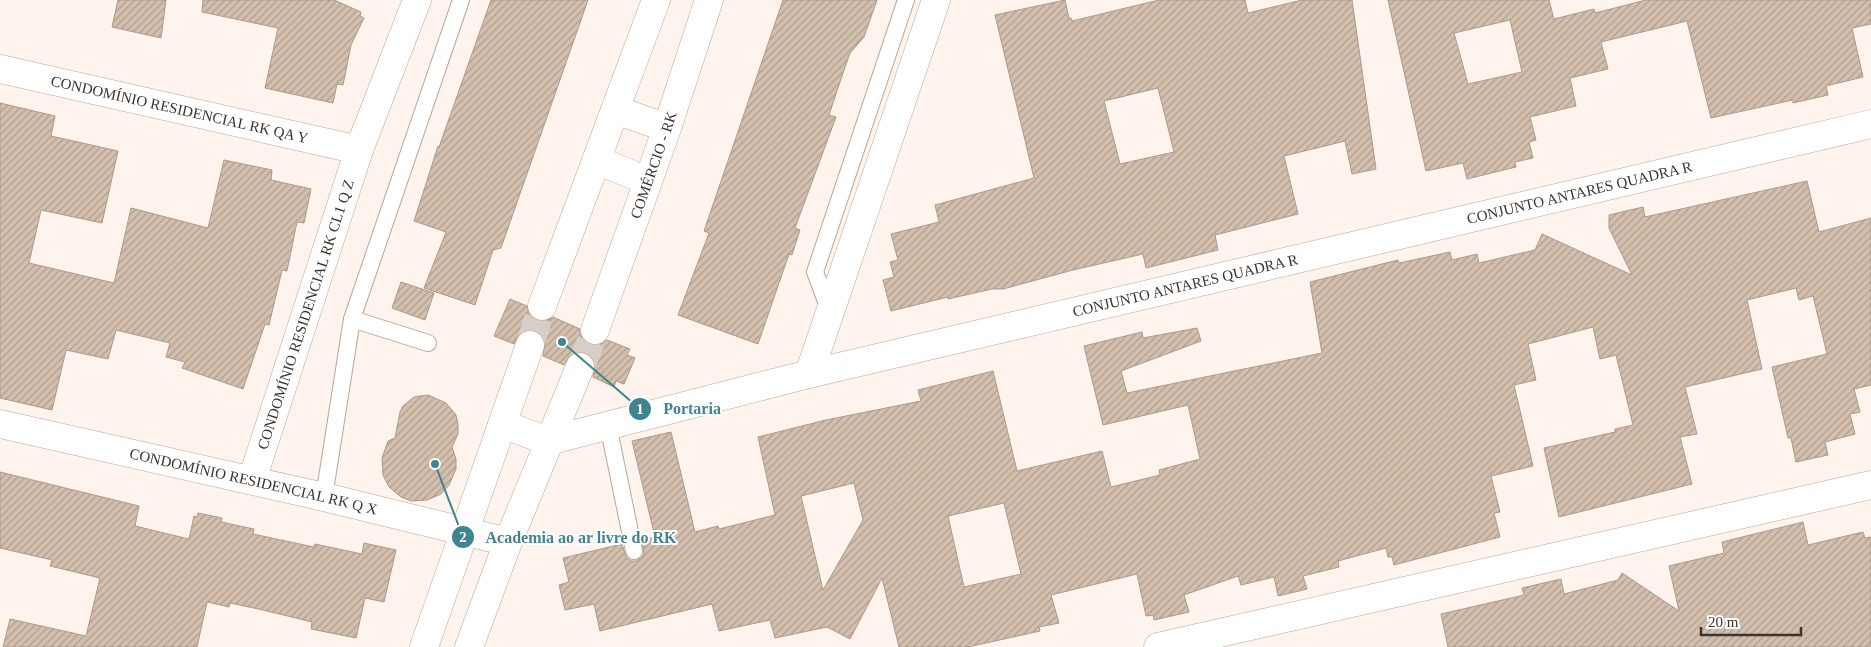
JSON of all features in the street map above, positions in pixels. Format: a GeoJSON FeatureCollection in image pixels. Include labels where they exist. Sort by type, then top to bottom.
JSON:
{"type":"FeatureCollection","features":[{"type":"Feature","properties":{"kind":"street","name":"CONDOMÍNIO RESIDENCIAL RK CL1 Q Z"},"geometry":{"type":"LineString","coordinates":[[252,480],[359,150],[417,0]]}},
{"type":"Feature","properties":{"kind":"street"},"geometry":{"type":"LineString","coordinates":[[542,306],[656,0]]}},
{"type":"Feature","properties":{"kind":"street","name":"COMÉRCIO - RK"},"geometry":{"type":"LineString","coordinates":[[595,330],[646,181],[667,128],[709,0]]}},
{"type":"Feature","properties":{"kind":"street"},"geometry":{"type":"LineString","coordinates":[[809,374],[936,0]]}},
{"type":"Feature","properties":{"kind":"street","name":"CONDOMÍNIO RESIDENCIAL RK QA Y"},"geometry":{"type":"LineString","coordinates":[[0,69],[359,150]]}},
{"type":"Feature","properties":{"kind":"street"},"geometry":{"type":"LineString","coordinates":[[616,110],[667,128]]}},
{"type":"Feature","properties":{"kind":"street","name":"CONJUNTO ANTARES QUADRA R"},"geometry":{"type":"LineString","coordinates":[[548,441],[608,424],[809,374],[1871,124]]}},
{"type":"Feature","properties":{"kind":"street"},"geometry":{"type":"LineString","coordinates":[[597,160],[646,181]]}},
{"type":"Feature","properties":{"kind":"street"},"geometry":{"type":"LineString","coordinates":[[424,647],[530,344]]}},
{"type":"Feature","properties":{"kind":"street"},"geometry":{"type":"LineString","coordinates":[[468,647],[548,441],[580,367]]}},
{"type":"Feature","properties":{"kind":"street","name":"CONDOMÍNIO RESIDENCIAL RK Q X"},"geometry":{"type":"LineString","coordinates":[[0,424],[324,496],[508,542]]}},
{"type":"Feature","properties":{"kind":"street"},"geometry":{"type":"LineString","coordinates":[[502,424],[548,441]]}},
{"type":"Feature","properties":{"kind":"street"},"geometry":{"type":"LineString","coordinates":[[1158,647],[1871,485]]}},
{"type":"Feature","properties":{"kind":"lane"},"geometry":{"type":"LineString","coordinates":[[324,496],[352,319],[461,0]]}},
{"type":"Feature","properties":{"kind":"lane"},"geometry":{"type":"LineString","coordinates":[[830,312],[815,272],[906,0]]}},
{"type":"Feature","properties":{"kind":"lane"},"geometry":{"type":"LineString","coordinates":[[352,319],[428,343]]}},
{"type":"Feature","properties":{"kind":"lane"},"geometry":{"type":"LineString","coordinates":[[608,424],[634,551]]}},
{"type":"Feature","properties":{"kind":"building"},"geometry":{"type":"Polygon","coordinates":[[[118,0],[166,0],[161,38],[112,27],[118,0]]]}},
{"type":"Feature","properties":{"kind":"building"},"geometry":{"type":"Polygon","coordinates":[[[203,0],[334,0],[361,12],[360,16],[364,18],[351,45],[343,85],[337,84],[333,103],[265,88],[278,28],[202,12],[203,0]]]}},
{"type":"Feature","properties":{"kind":"building"},"geometry":{"type":"Polygon","coordinates":[[[491,0],[588,0],[501,248],[493,250],[475,305],[424,288],[446,232],[414,221],[438,146],[491,0]]]}},
{"type":"Feature","properties":{"kind":"building"},"geometry":{"type":"Polygon","coordinates":[[[783,0],[877,0],[864,37],[850,53],[842,76],[829,115],[836,117],[795,228],[800,230],[792,255],[789,254],[758,344],[678,315],[709,233],[704,231],[783,0]]]}},
{"type":"Feature","properties":{"kind":"building"},"geometry":{"type":"Polygon","coordinates":[[[1065,0],[1069,18],[1072,21],[1159,0],[1245,0],[1248,13],[1302,0],[1352,0],[1376,169],[1352,174],[1345,141],[1284,156],[1298,214],[1215,235],[1218,250],[1146,268],[1143,254],[1003,289],[992,289],[948,299],[948,297],[891,311],[883,280],[894,277],[890,262],[898,260],[891,234],[939,222],[935,205],[1034,178],[995,15],[1065,0]],[[1158,88],[1104,101],[1120,164],[1174,152],[1158,88]]]}},
{"type":"Feature","properties":{"kind":"building"},"geometry":{"type":"Polygon","coordinates":[[[1388,0],[1549,0],[1554,19],[1594,9],[1595,13],[1646,0],[1871,0],[1871,24],[1852,28],[1863,77],[1826,86],[1828,95],[1793,103],[1793,100],[1711,118],[1687,21],[1601,42],[1608,69],[1570,78],[1576,106],[1530,117],[1536,140],[1529,142],[1533,158],[1515,162],[1516,167],[1467,179],[1463,163],[1426,171],[1388,0]],[[1510,20],[1454,33],[1468,84],[1522,72],[1510,20]]]}},
{"type":"Feature","properties":{"kind":"building"},"geometry":{"type":"Polygon","coordinates":[[[0,103],[55,116],[51,136],[118,151],[102,223],[41,210],[29,263],[114,283],[131,208],[208,228],[224,160],[272,170],[271,180],[311,189],[304,223],[297,222],[287,271],[282,270],[269,325],[265,324],[243,389],[182,368],[185,362],[166,357],[170,343],[116,330],[108,359],[66,350],[52,410],[0,398],[0,103]]]}},
{"type":"Feature","properties":{"kind":"building"},"geometry":{"type":"Polygon","coordinates":[[[1807,181],[1819,232],[1871,218],[1871,385],[1854,389],[1860,412],[1850,414],[1855,434],[1825,442],[1828,455],[1796,462],[1791,438],[1788,438],[1772,367],[1827,354],[1813,296],[1799,300],[1796,288],[1747,300],[1762,369],[1685,387],[1697,434],[1680,437],[1692,484],[1559,517],[1544,448],[1615,432],[1615,429],[1633,425],[1616,355],[1600,359],[1593,327],[1528,344],[1536,380],[1514,385],[1533,466],[1491,476],[1500,512],[1494,513],[1500,537],[1394,565],[1392,557],[1388,557],[1386,548],[1338,561],[1339,567],[1303,576],[1307,589],[1278,596],[1274,577],[1241,585],[1238,576],[1184,595],[1189,612],[1154,620],[1153,615],[1146,616],[1137,574],[1051,595],[1059,623],[1039,627],[1040,631],[968,647],[899,647],[882,578],[850,639],[827,627],[775,638],[770,620],[719,631],[712,604],[600,631],[594,604],[565,610],[559,585],[569,582],[563,558],[622,544],[626,557],[631,561],[636,561],[644,554],[642,540],[655,537],[632,441],[671,432],[695,532],[718,526],[719,529],[775,515],[758,437],[826,420],[921,401],[918,390],[993,371],[1017,471],[1102,451],[1111,487],[1160,475],[1159,470],[1200,459],[1188,405],[1103,425],[1084,346],[1142,332],[1143,338],[1197,328],[1201,341],[1121,371],[1127,393],[1322,353],[1310,282],[1398,260],[1399,263],[1450,252],[1452,260],[1477,254],[1479,263],[1535,250],[1542,234],[1632,275],[1609,228],[1609,215],[1643,207],[1645,217],[1807,181]],[[854,483],[801,496],[823,590],[863,520],[854,483]],[[1004,503],[948,516],[964,587],[1021,574],[1004,503]]]}},
{"type":"Feature","properties":{"kind":"building"},"geometry":{"type":"Polygon","coordinates":[[[401,282],[434,293],[425,320],[392,308],[401,282]]]}},
{"type":"Feature","properties":{"kind":"building"},"geometry":{"type":"Polygon","coordinates":[[[510,299],[527,306],[530,316],[536,320],[545,321],[553,317],[580,329],[583,340],[589,344],[598,345],[607,340],[630,349],[627,355],[635,358],[624,384],[616,381],[614,387],[593,377],[595,364],[592,357],[585,352],[571,354],[564,365],[543,356],[545,342],[542,335],[536,330],[520,333],[514,344],[494,336],[510,299]]]}},
{"type":"Feature","properties":{"kind":"building"},"geometry":{"type":"Polygon","coordinates":[[[428,395],[446,403],[456,415],[458,434],[452,447],[456,459],[456,469],[449,485],[441,494],[427,500],[411,501],[401,497],[389,487],[383,475],[382,458],[388,441],[395,438],[403,406],[414,397],[428,395]]]}},
{"type":"Feature","properties":{"kind":"building"},"geometry":{"type":"Polygon","coordinates":[[[0,472],[139,506],[135,526],[189,539],[194,516],[197,517],[198,513],[222,518],[221,522],[254,529],[253,534],[314,547],[315,544],[362,554],[364,543],[396,550],[384,602],[365,598],[356,638],[311,629],[312,622],[263,610],[230,603],[229,607],[207,602],[197,647],[3,647],[10,619],[86,636],[100,578],[50,566],[52,560],[0,548],[0,472]]]}},
{"type":"Feature","properties":{"kind":"building"},"geometry":{"type":"Polygon","coordinates":[[[1803,522],[1808,545],[1863,532],[1865,538],[1871,537],[1871,647],[1448,647],[1441,614],[1524,595],[1522,588],[1561,579],[1564,594],[1618,580],[1622,573],[1679,611],[1669,566],[1724,553],[1722,542],[1803,522]]]}},
{"type":"Feature","properties":{"kind":"tunnel"},"geometry":{"type":"LineString","coordinates":[[530,345],[542,306]]}},
{"type":"Feature","properties":{"kind":"tunnel"},"geometry":{"type":"LineString","coordinates":[[580,367],[595,330]]}},
{"type":"Feature","properties":{"kind":"place","name":"Portaria"},"geometry":{"type":"Point","coordinates":[562,342]}},
{"type":"Feature","properties":{"kind":"place","name":"Academia ao ar livre do RK"},"geometry":{"type":"Point","coordinates":[435,464]}}]}
